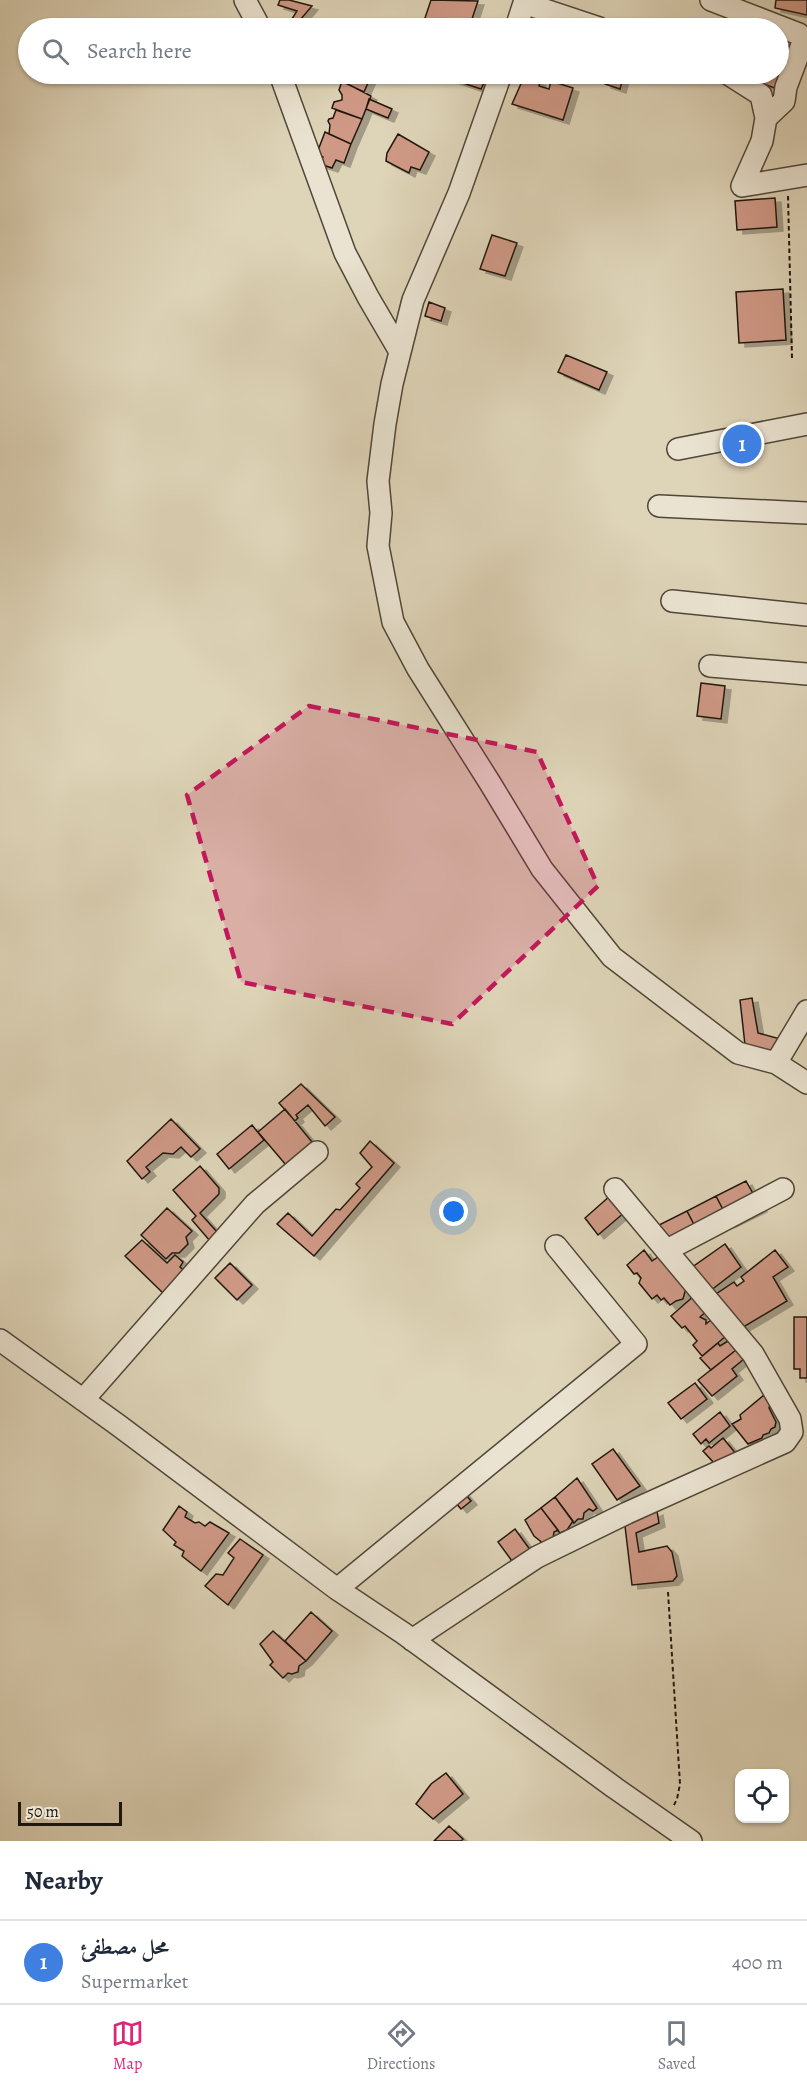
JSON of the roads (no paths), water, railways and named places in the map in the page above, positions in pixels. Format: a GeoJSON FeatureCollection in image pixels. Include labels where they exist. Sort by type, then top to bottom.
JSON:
{"type":"FeatureCollection","features":[{"type":"Feature","properties":{"kind":"street"},"geometry":{"type":"LineString","coordinates":[[245,0],[255,18]]}},
{"type":"Feature","properties":{"kind":"street"},"geometry":{"type":"LineString","coordinates":[[711,0],[758,18]]}},
{"type":"Feature","properties":{"kind":"street"},"geometry":{"type":"LineString","coordinates":[[519,18],[525,1],[572,18]]}},
{"type":"Feature","properties":{"kind":"street"},"geometry":{"type":"LineString","coordinates":[[789,30],[799,34],[802,42],[789,79]]}},
{"type":"Feature","properties":{"kind":"street"},"geometry":{"type":"LineString","coordinates":[[284,84],[345,253],[399,350]]}},
{"type":"Feature","properties":{"kind":"street"},"geometry":{"type":"LineString","coordinates":[[497,84],[459,193],[413,300],[399,350],[384,424],[378,481],[381,513],[378,546],[393,622],[418,669],[542,869],[612,957],[738,1053],[776,1063],[807,1083]]}},
{"type":"Feature","properties":{"kind":"street"},"geometry":{"type":"LineString","coordinates":[[744,84],[761,95],[766,118],[762,141],[742,186],[797,177]]}},
{"type":"Feature","properties":{"kind":"street"},"geometry":{"type":"LineString","coordinates":[[766,118],[784,101],[787,84]]}},
{"type":"Feature","properties":{"kind":"street"},"geometry":{"type":"LineString","coordinates":[[678,449],[807,424]]}},
{"type":"Feature","properties":{"kind":"street"},"geometry":{"type":"LineString","coordinates":[[659,506],[807,513]]}},
{"type":"Feature","properties":{"kind":"street"},"geometry":{"type":"LineString","coordinates":[[672,601],[807,615]]}},
{"type":"Feature","properties":{"kind":"street"},"geometry":{"type":"LineString","coordinates":[[710,666],[807,674]]}},
{"type":"Feature","properties":{"kind":"street"},"geometry":{"type":"LineString","coordinates":[[776,1063],[807,1011]]}},
{"type":"Feature","properties":{"kind":"street"},"geometry":{"type":"LineString","coordinates":[[83,1400],[255,1204],[317,1152]]}},
{"type":"Feature","properties":{"kind":"street"},"geometry":{"type":"LineString","coordinates":[[412,1640],[537,1557],[627,1513],[785,1442],[800,1432],[790,1419],[753,1354],[615,1189]]}},
{"type":"Feature","properties":{"kind":"street"},"geometry":{"type":"LineString","coordinates":[[668,1250],[783,1189]]}},
{"type":"Feature","properties":{"kind":"street"},"geometry":{"type":"LineString","coordinates":[[337,1589],[636,1344],[556,1246]]}},
{"type":"Feature","properties":{"kind":"street"},"geometry":{"type":"LineString","coordinates":[[0,1340],[337,1589],[412,1640],[691,1841]]}},
{"type":"Feature","properties":{"kind":"place","name":"محل مصطفئ"},"geometry":{"type":"Point","coordinates":[742,444]}}]}
